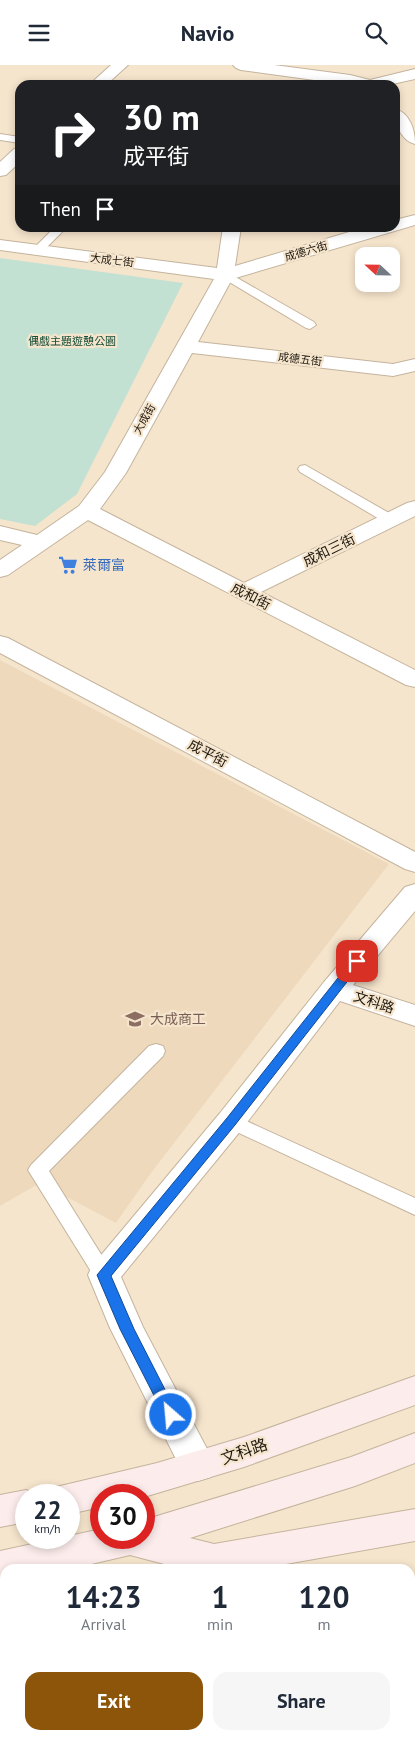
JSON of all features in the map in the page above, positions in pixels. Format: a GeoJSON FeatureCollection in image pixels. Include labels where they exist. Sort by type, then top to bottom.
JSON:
{"type":"FeatureCollection","features":[{"type":"Feature","properties":{"kind":"main road","name":"文科路"},"geometry":{"type":"LineString","coordinates":[[80,1496],[198,1466],[353,1414],[415,1390]]}},
{"type":"Feature","properties":{"kind":"main road"},"geometry":{"type":"LineString","coordinates":[[155,1533],[356,1471],[415,1448]]}},
{"type":"Feature","properties":{"kind":"main road"},"geometry":{"type":"LineString","coordinates":[[0,1511],[15,1508]]}},
{"type":"Feature","properties":{"kind":"main road"},"geometry":{"type":"LineString","coordinates":[[155,1542],[214,1559],[415,1525]]}},
{"type":"Feature","properties":{"kind":"main road"},"geometry":{"type":"LineString","coordinates":[[19,1564],[90,1549]]}},
{"type":"Feature","properties":{"kind":"street"},"geometry":{"type":"LineString","coordinates":[[103,80],[120,65]]}},
{"type":"Feature","properties":{"kind":"street"},"geometry":{"type":"LineString","coordinates":[[245,65],[350,80],[362,65]]}},
{"type":"Feature","properties":{"kind":"street"},"geometry":{"type":"LineString","coordinates":[[391,80],[415,74]]}},
{"type":"Feature","properties":{"kind":"street"},"geometry":{"type":"LineString","coordinates":[[400,120],[415,139]]}},
{"type":"Feature","properties":{"kind":"street"},"geometry":{"type":"LineString","coordinates":[[0,171],[15,158]]}},
{"type":"Feature","properties":{"kind":"street"},"geometry":{"type":"LineString","coordinates":[[400,224],[415,220]]}},
{"type":"Feature","properties":{"kind":"street","name":"大成街"},"geometry":{"type":"LineString","coordinates":[[0,570],[87,511],[115,473],[225,275],[231,232]]}},
{"type":"Feature","properties":{"kind":"street","name":"成德六街"},"geometry":{"type":"LineString","coordinates":[[225,275],[370,232]]}},
{"type":"Feature","properties":{"kind":"street","name":"大成七街"},"geometry":{"type":"LineString","coordinates":[[0,245],[225,275]]}},
{"type":"Feature","properties":{"kind":"street","name":"成德五街"},"geometry":{"type":"LineString","coordinates":[[185,346],[393,371],[415,365]]}},
{"type":"Feature","properties":{"kind":"street","name":"成和三街"},"geometry":{"type":"LineString","coordinates":[[243,592],[415,508]]}},
{"type":"Feature","properties":{"kind":"street","name":"成和街"},"geometry":{"type":"LineString","coordinates":[[87,511],[243,592],[411,674]]}},
{"type":"Feature","properties":{"kind":"street"},"geometry":{"type":"LineString","coordinates":[[0,533],[39,543]]}},
{"type":"Feature","properties":{"kind":"street","name":"成平街"},"geometry":{"type":"LineString","coordinates":[[0,643],[415,863]]}},
{"type":"Feature","properties":{"kind":"street"},"geometry":{"type":"LineString","coordinates":[[198,1466],[127,1329],[104,1275],[231,1121],[334,989],[415,893]]}},
{"type":"Feature","properties":{"kind":"street","name":"文科路"},"geometry":{"type":"LineString","coordinates":[[334,989],[415,1016]]}},
{"type":"Feature","properties":{"kind":"lane"},"geometry":{"type":"LineString","coordinates":[[0,137],[15,139]]}},
{"type":"Feature","properties":{"kind":"lane"},"geometry":{"type":"LineString","coordinates":[[38,251],[57,232]]}},
{"type":"Feature","properties":{"kind":"lane"},"geometry":{"type":"LineString","coordinates":[[225,275],[310,325]]}},
{"type":"Feature","properties":{"kind":"lane"},"geometry":{"type":"LineString","coordinates":[[305,469],[391,520]]}},
{"type":"Feature","properties":{"kind":"lane"},"geometry":{"type":"LineString","coordinates":[[104,1275],[38,1170],[156,1051]]}},
{"type":"Feature","properties":{"kind":"lane"},"geometry":{"type":"LineString","coordinates":[[231,1121],[415,1207]]}},
{"type":"Feature","properties":{"kind":"shaded area","name":"大成商工"},"geometry":{"type":"Polygon","coordinates":[[[0,660],[389,864],[151,1173],[116,1223],[40,1183],[0,1206],[0,660]]]}},
{"type":"Feature","properties":{"kind":"green space","name":"偶戲主題遊憩公園"},"geometry":{"type":"Polygon","coordinates":[[[0,258],[183,283],[77,494],[35,526],[0,519],[0,258]]]}},
{"type":"Feature","properties":{"kind":"place","name":"萊爾富"},"geometry":{"type":"Point","coordinates":[68,565]}},
{"type":"Feature","properties":{"kind":"place","name":"大成商工"},"geometry":{"type":"Point","coordinates":[135,1019]}},
{"type":"Feature","properties":{"kind":"route"},"geometry":{"type":"LineString","coordinates":[[171,1415],[127,1329],[104,1275],[231,1121],[357,961]]}}]}
